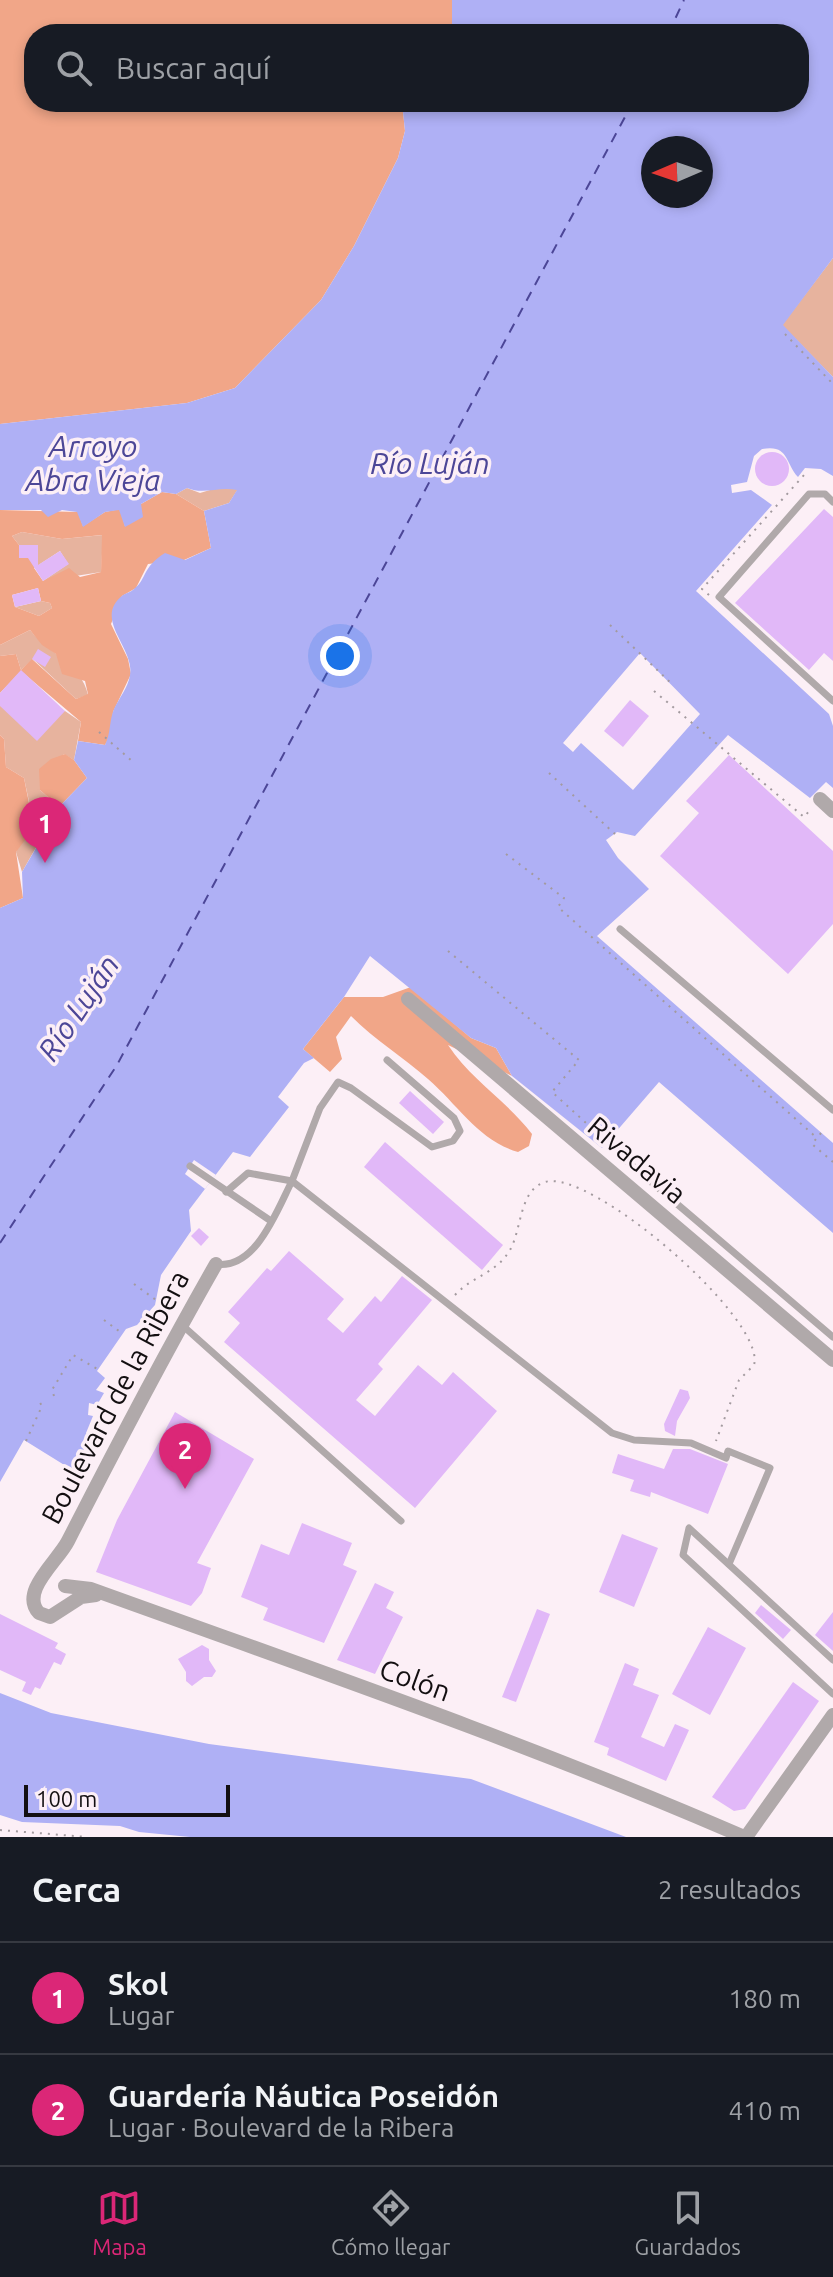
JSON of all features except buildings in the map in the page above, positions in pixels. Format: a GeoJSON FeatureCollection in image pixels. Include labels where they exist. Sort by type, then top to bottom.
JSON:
{"type":"FeatureCollection","features":[{"type":"Feature","properties":{"kind":"street"},"geometry":{"type":"LineString","coordinates":[[820,799],[833,811]]}},
{"type":"Feature","properties":{"kind":"street","name":"Rivadavia"},"geometry":{"type":"LineString","coordinates":[[408,999],[833,1360]]}},
{"type":"Feature","properties":{"kind":"street","name":"Boulevard de la Ribera"},"geometry":{"type":"LineString","coordinates":[[41,1582],[60,1556],[181,1324],[216,1264]]}},
{"type":"Feature","properties":{"kind":"street","name":"Boulevard de la Ribera"},"geometry":{"type":"LineString","coordinates":[[60,1556],[63,1584]]}},
{"type":"Feature","properties":{"kind":"street"},"geometry":{"type":"LineString","coordinates":[[67,1607],[69,1596],[63,1584],[50,1579],[33,1590],[32,1601],[39,1613],[50,1617],[67,1607],[87,1595],[105,1594]]}},
{"type":"Feature","properties":{"kind":"street","name":"Colón"},"geometry":{"type":"LineString","coordinates":[[63,1584],[105,1594],[622,1784],[745,1837]]}},
{"type":"Feature","properties":{"kind":"street"},"geometry":{"type":"LineString","coordinates":[[745,1837],[833,1715]]}},
{"type":"Feature","properties":{"kind":"lane"},"geometry":{"type":"LineString","coordinates":[[833,502],[825,494],[809,494],[719,597],[833,701]]}},
{"type":"Feature","properties":{"kind":"lane"},"geometry":{"type":"LineString","coordinates":[[620,929],[833,1110]]}},
{"type":"Feature","properties":{"kind":"lane"},"geometry":{"type":"LineString","coordinates":[[216,1264],[232,1265],[244,1260],[271,1221],[292,1181],[320,1108],[338,1082],[351,1088],[432,1147],[453,1141],[460,1131],[454,1118],[387,1060]]}},
{"type":"Feature","properties":{"kind":"lane"},"geometry":{"type":"LineString","coordinates":[[622,1157],[833,1337]]}},
{"type":"Feature","properties":{"kind":"lane"},"geometry":{"type":"LineString","coordinates":[[190,1166],[271,1221]]}},
{"type":"Feature","properties":{"kind":"lane"},"geometry":{"type":"LineString","coordinates":[[226,1192],[248,1173],[292,1181],[612,1433],[634,1440],[691,1443],[726,1458],[728,1451],[770,1468],[729,1564]]}},
{"type":"Feature","properties":{"kind":"lane"},"geometry":{"type":"LineString","coordinates":[[181,1324],[401,1521]]}},
{"type":"Feature","properties":{"kind":"lane"},"geometry":{"type":"LineString","coordinates":[[833,1660],[689,1528],[683,1555],[833,1694]]}},
{"type":"Feature","properties":{"kind":"path"},"geometry":{"type":"LineString","coordinates":[[785,334],[833,384]]}},
{"type":"Feature","properties":{"kind":"path"},"geometry":{"type":"LineString","coordinates":[[713,599],[702,589],[805,474]]}},
{"type":"Feature","properties":{"kind":"path"},"geometry":{"type":"LineString","coordinates":[[610,625],[673,685]]}},
{"type":"Feature","properties":{"kind":"path"},"geometry":{"type":"LineString","coordinates":[[654,691],[804,817],[820,799]]}},
{"type":"Feature","properties":{"kind":"path"},"geometry":{"type":"LineString","coordinates":[[99,732],[132,761]]}},
{"type":"Feature","properties":{"kind":"path"},"geometry":{"type":"LineString","coordinates":[[549,773],[615,834]]}},
{"type":"Feature","properties":{"kind":"path"},"geometry":{"type":"LineString","coordinates":[[506,854],[564,898],[558,907],[817,1138]]}},
{"type":"Feature","properties":{"kind":"path"},"geometry":{"type":"LineString","coordinates":[[448,951],[579,1060],[552,1092],[607,1142]]}},
{"type":"Feature","properties":{"kind":"path"},"geometry":{"type":"LineString","coordinates":[[821,1133],[812,1144],[833,1162]]}},
{"type":"Feature","properties":{"kind":"path"},"geometry":{"type":"LineString","coordinates":[[450,1303],[469,1284],[500,1266],[513,1246],[528,1196],[535,1187],[562,1181],[588,1191],[692,1270],[743,1325],[754,1345],[754,1365],[739,1380],[712,1452]]}},
{"type":"Feature","properties":{"kind":"path"},"geometry":{"type":"LineString","coordinates":[[134,1284],[156,1300]]}},
{"type":"Feature","properties":{"kind":"path"},"geometry":{"type":"LineString","coordinates":[[104,1320],[123,1334]]}},
{"type":"Feature","properties":{"kind":"path"},"geometry":{"type":"LineString","coordinates":[[54,1396],[52,1390],[73,1355],[99,1370]]}},
{"type":"Feature","properties":{"kind":"path"},"geometry":{"type":"LineString","coordinates":[[26,1441],[42,1406],[39,1401]]}},
{"type":"Feature","properties":{"kind":"path"},"geometry":{"type":"LineString","coordinates":[[0,1830],[87,1837]]}},
{"type":"Feature","properties":{"kind":"shaded area"},"geometry":{"type":"Polygon","coordinates":[[[0,0],[452,0],[452,24],[24,24],[24,112],[403,112],[405,131],[398,158],[354,246],[321,300],[235,388],[187,403],[0,424],[0,0]]]}},
{"type":"Feature","properties":{"kind":"shaded area"},"geometry":{"type":"Polygon","coordinates":[[[833,258],[833,377],[782,325],[833,258]]]}},
{"type":"Feature","properties":{"kind":"shaded area"},"geometry":{"type":"Polygon","coordinates":[[[220,487],[238,489],[229,503],[204,511],[176,494],[187,488],[200,493],[220,487]]]}},
{"type":"Feature","properties":{"kind":"shaded area"},"geometry":{"type":"Polygon","coordinates":[[[162,492],[176,494],[204,511],[211,548],[184,560],[148,564],[136,588],[122,596],[111,624],[128,659],[131,674],[113,712],[112,732],[105,745],[78,741],[81,722],[21,671],[0,693],[0,656],[16,654],[21,670],[32,659],[76,699],[88,694],[85,681],[62,674],[56,654],[42,645],[30,630],[0,645],[0,510],[78,512],[83,526],[105,512],[120,509],[125,526],[141,504],[162,492]],[[22,532],[12,536],[19,545],[19,558],[38,558],[34,568],[43,581],[69,568],[80,577],[101,572],[102,535],[62,539],[22,532]],[[38,588],[12,595],[15,607],[39,616],[52,608],[50,603],[41,601],[38,588]]]}},
{"type":"Feature","properties":{"kind":"shaded area"},"geometry":{"type":"Polygon","coordinates":[[[22,532],[62,539],[103,535],[101,572],[43,581],[68,564],[60,551],[34,568],[38,545],[19,545],[12,536],[22,532]]]}},
{"type":"Feature","properties":{"kind":"shaded area"},"geometry":{"type":"Polygon","coordinates":[[[41,601],[50,603],[52,608],[39,616],[15,607],[41,601]]]}},
{"type":"Feature","properties":{"kind":"shaded area"},"geometry":{"type":"Polygon","coordinates":[[[30,630],[72,667],[88,695],[76,699],[33,659],[21,670],[16,654],[0,656],[0,645],[30,630]]]}},
{"type":"Feature","properties":{"kind":"shaded area"},"geometry":{"type":"Polygon","coordinates":[[[0,706],[65,711],[81,722],[74,760],[64,754],[40,790],[59,807],[22,872],[16,852],[31,811],[24,778],[6,767],[4,739],[0,735],[0,706]]]}},
{"type":"Feature","properties":{"kind":"shaded area"},"geometry":{"type":"Polygon","coordinates":[[[0,735],[4,739],[6,767],[24,778],[34,828],[16,852],[23,898],[0,908],[0,735]]]}},
{"type":"Feature","properties":{"kind":"shaded area"},"geometry":{"type":"Polygon","coordinates":[[[65,754],[74,760],[87,778],[59,807],[40,790],[39,769],[51,759],[65,754]]]}},
{"type":"Feature","properties":{"kind":"shaded area"},"geometry":{"type":"Polygon","coordinates":[[[411,987],[471,1038],[496,1048],[512,1076],[448,1045],[467,1069],[532,1134],[529,1146],[518,1152],[480,1131],[428,1079],[351,1016],[336,1037],[342,1059],[330,1072],[303,1049],[344,997],[383,997],[411,987]]]}},
{"type":"Feature","properties":{"kind":"water","name":"Río Luján"},"geometry":{"type":"Polygon","coordinates":[[[452,0],[833,0],[833,258],[783,325],[833,377],[833,476],[821,469],[805,468],[798,477],[782,452],[762,449],[754,456],[747,482],[731,485],[732,493],[751,490],[772,505],[696,591],[829,714],[833,726],[833,788],[826,782],[810,798],[728,735],[635,836],[617,832],[606,840],[618,858],[649,889],[597,936],[833,1143],[833,1233],[659,1082],[602,1148],[512,1076],[496,1048],[471,1038],[370,956],[344,997],[303,1049],[314,1058],[304,1063],[278,1097],[289,1107],[250,1157],[233,1152],[189,1210],[191,1231],[161,1275],[155,1305],[137,1325],[126,1329],[97,1371],[105,1378],[96,1390],[104,1393],[97,1405],[89,1403],[88,1415],[93,1416],[86,1433],[90,1438],[74,1471],[24,1440],[0,1482],[0,908],[23,898],[22,872],[50,824],[42,809],[59,807],[87,778],[74,760],[78,741],[105,745],[107,740],[114,709],[130,675],[127,654],[113,624],[115,604],[138,585],[152,563],[165,553],[185,560],[211,548],[204,511],[229,503],[237,490],[199,491],[187,488],[176,494],[162,492],[141,504],[143,517],[125,527],[119,510],[105,512],[83,527],[77,512],[62,510],[48,517],[41,510],[0,510],[0,424],[187,403],[235,388],[321,300],[354,246],[398,158],[405,131],[403,112],[809,112],[809,24],[452,24],[452,0]],[[640,653],[563,743],[573,752],[581,743],[633,790],[700,714],[640,653]]]}},
{"type":"Feature","properties":{"kind":"water"},"geometry":{"type":"Polygon","coordinates":[[[0,1693],[51,1713],[209,1744],[471,1779],[626,1837],[190,1837],[139,1832],[120,1826],[22,1822],[0,1815],[0,1693]]]}},
{"type":"Feature","properties":{"kind":"pier"},"geometry":{"type":"Polygon","coordinates":[[[194,1160],[216,1175],[205,1189],[185,1174],[194,1160]]]}},
{"type":"Feature","properties":{"kind":"ferry route"},"geometry":{"type":"LineString","coordinates":[[673,24],[684,0]]}},
{"type":"Feature","properties":{"kind":"ferry route"},"geometry":{"type":"LineString","coordinates":[[0,1243],[117,1065],[628,112]]}},
{"type":"Feature","properties":{"kind":"place","name":"Skol"},"geometry":{"type":"Point","coordinates":[45,863]}},
{"type":"Feature","properties":{"kind":"place","name":"Guardería Náutica Poseidón"},"geometry":{"type":"Point","coordinates":[185,1489]}},
{"type":"Feature","properties":{"kind":"water label","name":"Arroyo Abra Vieja"},"geometry":{"type":"Point","coordinates":[93,464]}}]}
